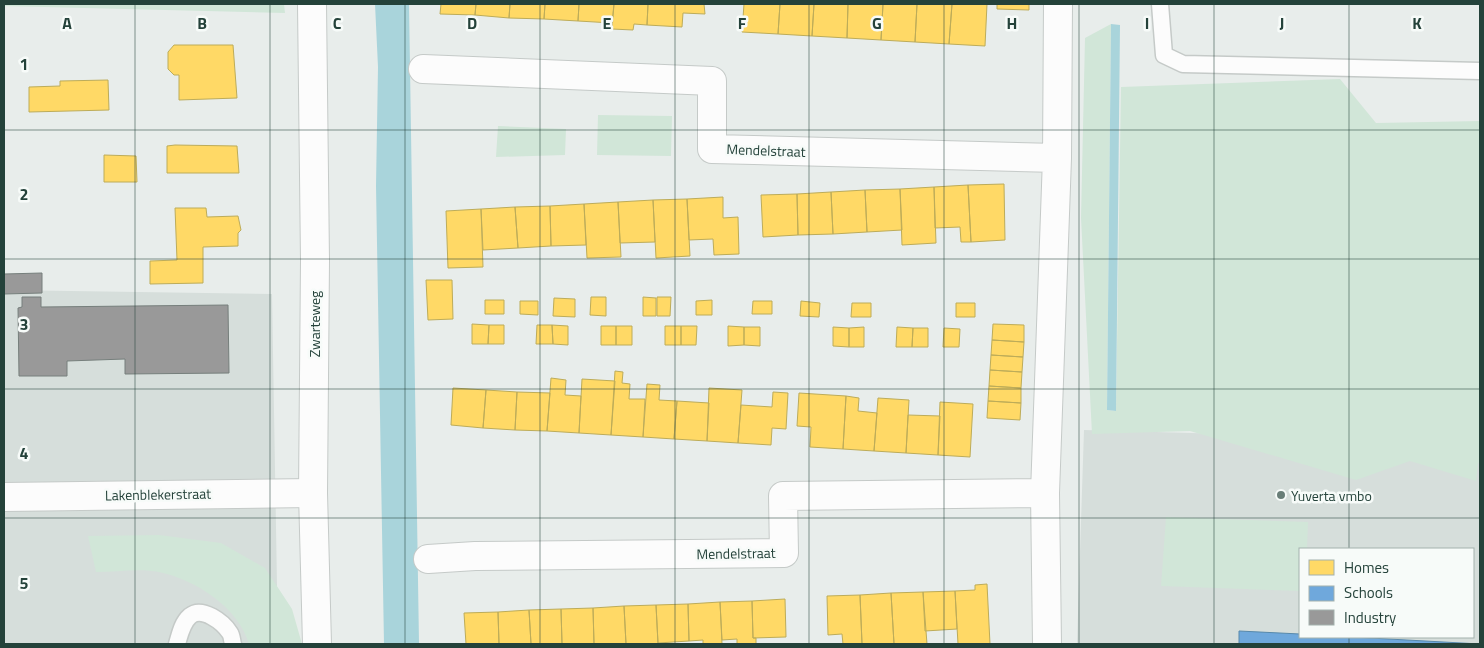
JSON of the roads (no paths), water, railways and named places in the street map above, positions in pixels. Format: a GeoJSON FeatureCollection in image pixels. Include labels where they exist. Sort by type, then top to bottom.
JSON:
{"type":"FeatureCollection","features":[{"type":"Feature","properties":{"kind":"street","name":"Zwarteweg"},"geometry":{"type":"LineString","coordinates":[[312,4],[315,261],[313,493],[317,644]]}},
{"type":"Feature","properties":{"kind":"street"},"geometry":{"type":"LineString","coordinates":[[1047,644],[1045,493],[1057,158],[1058,4]]}},
{"type":"Feature","properties":{"kind":"street","name":"Mendelstraat"},"geometry":{"type":"LineString","coordinates":[[423,70],[712,80],[712,149],[1057,158]]}},
{"type":"Feature","properties":{"kind":"street","name":"Lakenblekerstraat"},"geometry":{"type":"LineString","coordinates":[[4,497],[313,493]]}},
{"type":"Feature","properties":{"kind":"street","name":"Mendelstraat"},"geometry":{"type":"LineString","coordinates":[[428,559],[475,556],[784,553],[783,496],[1045,493]]}},
{"type":"Feature","properties":{"kind":"lane"},"geometry":{"type":"LineString","coordinates":[[1160,4],[1164,55],[1183,64],[1480,71]]}},
{"type":"Feature","properties":{"kind":"lane"},"geometry":{"type":"LineString","coordinates":[[177,644],[183,624],[192,614],[203,612],[213,617],[230,633],[233,644]]}},
{"type":"Feature","properties":{"kind":"water"},"geometry":{"type":"Polygon","coordinates":[[[375,4],[409,4],[419,644],[384,644],[376,186],[378,67],[375,4]]]}},
{"type":"Feature","properties":{"kind":"water"},"geometry":{"type":"Polygon","coordinates":[[[1111,24],[1120,25],[1116,411],[1107,410],[1111,24]]]}},
{"type":"Feature","properties":{"kind":"place","name":"Yuverta vmbo"},"geometry":{"type":"Point","coordinates":[1281,495]}}]}
